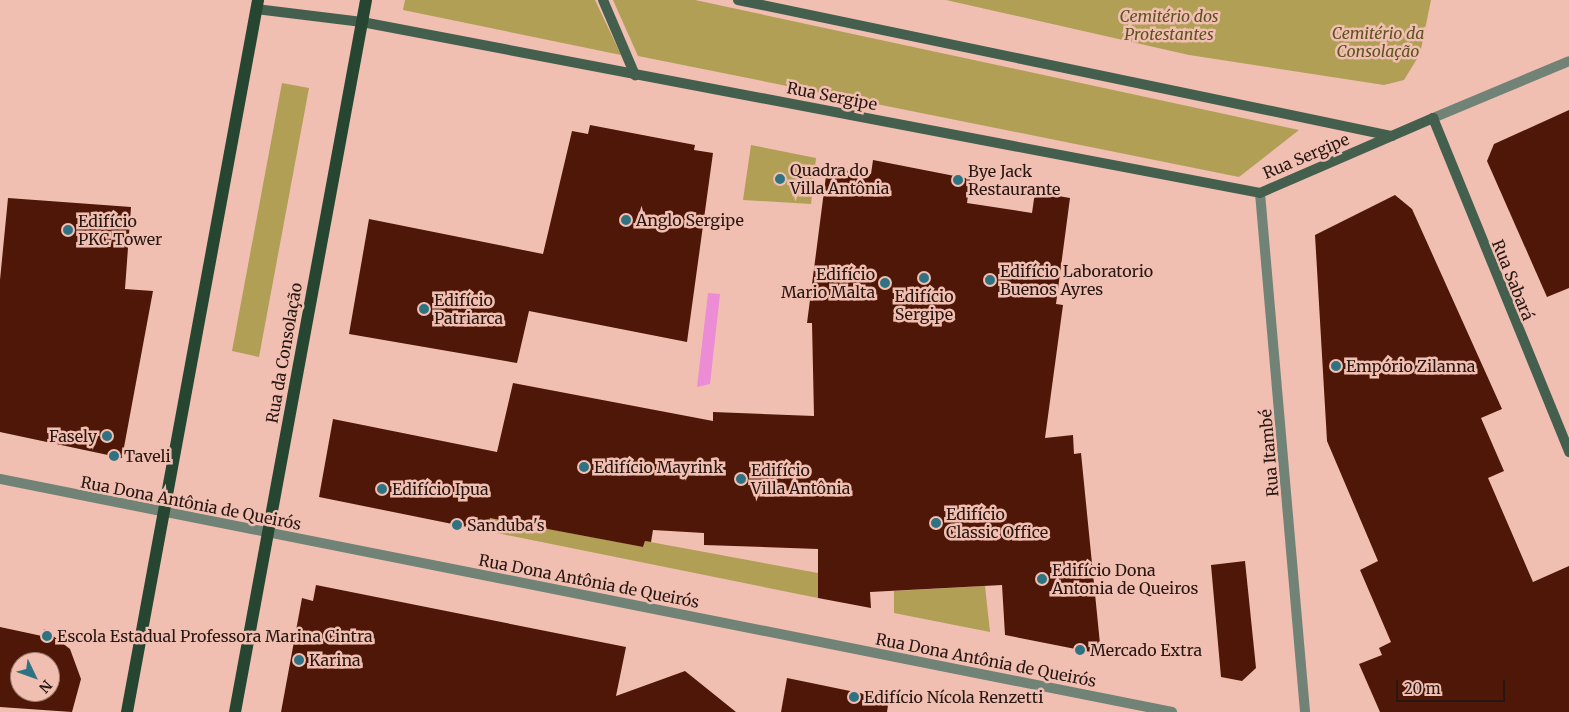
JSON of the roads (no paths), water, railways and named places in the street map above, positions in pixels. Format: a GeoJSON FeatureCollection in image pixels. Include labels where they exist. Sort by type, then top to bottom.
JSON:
{"type":"FeatureCollection","features":[{"type":"Feature","properties":{"kind":"main road","name":"Rua da Consolação"},"geometry":{"type":"LineString","coordinates":[[235,712],[366,0]]}},
{"type":"Feature","properties":{"kind":"main road"},"geometry":{"type":"LineString","coordinates":[[128,712],[162,514],[257,5]]}},
{"type":"Feature","properties":{"kind":"street"},"geometry":{"type":"LineString","coordinates":[[603,0],[635,75]]}},
{"type":"Feature","properties":{"kind":"street","name":"Rua Sergipe"},"geometry":{"type":"LineString","coordinates":[[738,0],[1392,136]]}},
{"type":"Feature","properties":{"kind":"street","name":"Rua Sergipe"},"geometry":{"type":"LineString","coordinates":[[257,5],[362,22],[1260,193],[1569,60]]}},
{"type":"Feature","properties":{"kind":"street","name":"Rua Sabará"},"geometry":{"type":"LineString","coordinates":[[1433,118],[1569,452]]}},
{"type":"Feature","properties":{"kind":"street","name":"Rua Itambé"},"geometry":{"type":"LineString","coordinates":[[1260,193],[1305,712]]}},
{"type":"Feature","properties":{"kind":"street","name":"Rua Dona Antônia de Queirós"},"geometry":{"type":"LineString","coordinates":[[0,479],[162,514],[268,533],[1172,712]]}},
{"type":"Feature","properties":{"kind":"place","name":"Quadra do Villa Antônia"},"geometry":{"type":"Point","coordinates":[780,179]}},
{"type":"Feature","properties":{"kind":"place","name":"Bye Jack Restaurante"},"geometry":{"type":"Point","coordinates":[958,180]}},
{"type":"Feature","properties":{"kind":"place","name":"Anglo Sergipe"},"geometry":{"type":"Point","coordinates":[626,220]}},
{"type":"Feature","properties":{"kind":"place","name":"Edifício PKC Tower"},"geometry":{"type":"Point","coordinates":[68,230]}},
{"type":"Feature","properties":{"kind":"place","name":"Edifício Sergipe"},"geometry":{"type":"Point","coordinates":[924,278]}},
{"type":"Feature","properties":{"kind":"place","name":"Edifício Laboratorio Buenos Ayres"},"geometry":{"type":"Point","coordinates":[990,280]}},
{"type":"Feature","properties":{"kind":"place","name":"Edifício Mario Malta"},"geometry":{"type":"Point","coordinates":[885,283]}},
{"type":"Feature","properties":{"kind":"place","name":"Edifício Patriarca"},"geometry":{"type":"Point","coordinates":[424,309]}},
{"type":"Feature","properties":{"kind":"place","name":"Empório Zilanna"},"geometry":{"type":"Point","coordinates":[1336,366]}},
{"type":"Feature","properties":{"kind":"place","name":"Fasely"},"geometry":{"type":"Point","coordinates":[107,436]}},
{"type":"Feature","properties":{"kind":"place","name":"Taveli"},"geometry":{"type":"Point","coordinates":[114,456]}},
{"type":"Feature","properties":{"kind":"place","name":"Edifício Mayrink"},"geometry":{"type":"Point","coordinates":[584,467]}},
{"type":"Feature","properties":{"kind":"place","name":"Edifício Villa Antônia"},"geometry":{"type":"Point","coordinates":[741,479]}},
{"type":"Feature","properties":{"kind":"place","name":"Edifício Ipua"},"geometry":{"type":"Point","coordinates":[382,489]}},
{"type":"Feature","properties":{"kind":"place","name":"Edifício Classic Office"},"geometry":{"type":"Point","coordinates":[936,523]}},
{"type":"Feature","properties":{"kind":"place","name":"Sanduba's"},"geometry":{"type":"Point","coordinates":[457,525]}},
{"type":"Feature","properties":{"kind":"place","name":"Edifício Dona Antonia de Queiros"},"geometry":{"type":"Point","coordinates":[1042,579]}},
{"type":"Feature","properties":{"kind":"place","name":"Escola Estadual Professora Marina Cintra"},"geometry":{"type":"Point","coordinates":[47,636]}},
{"type":"Feature","properties":{"kind":"place","name":"Mercado Extra"},"geometry":{"type":"Point","coordinates":[1080,650]}},
{"type":"Feature","properties":{"kind":"place","name":"Karina"},"geometry":{"type":"Point","coordinates":[299,660]}},
{"type":"Feature","properties":{"kind":"place","name":"Edifício Nícola Renzetti"},"geometry":{"type":"Point","coordinates":[854,697]}},
{"type":"Feature","properties":{"kind":"park label","name":"Cemitério dos Protestantes"},"geometry":{"type":"Point","coordinates":[1169,25]}},
{"type":"Feature","properties":{"kind":"park label","name":"Cemitério da Consolação"},"geometry":{"type":"Point","coordinates":[1378,42]}}]}
